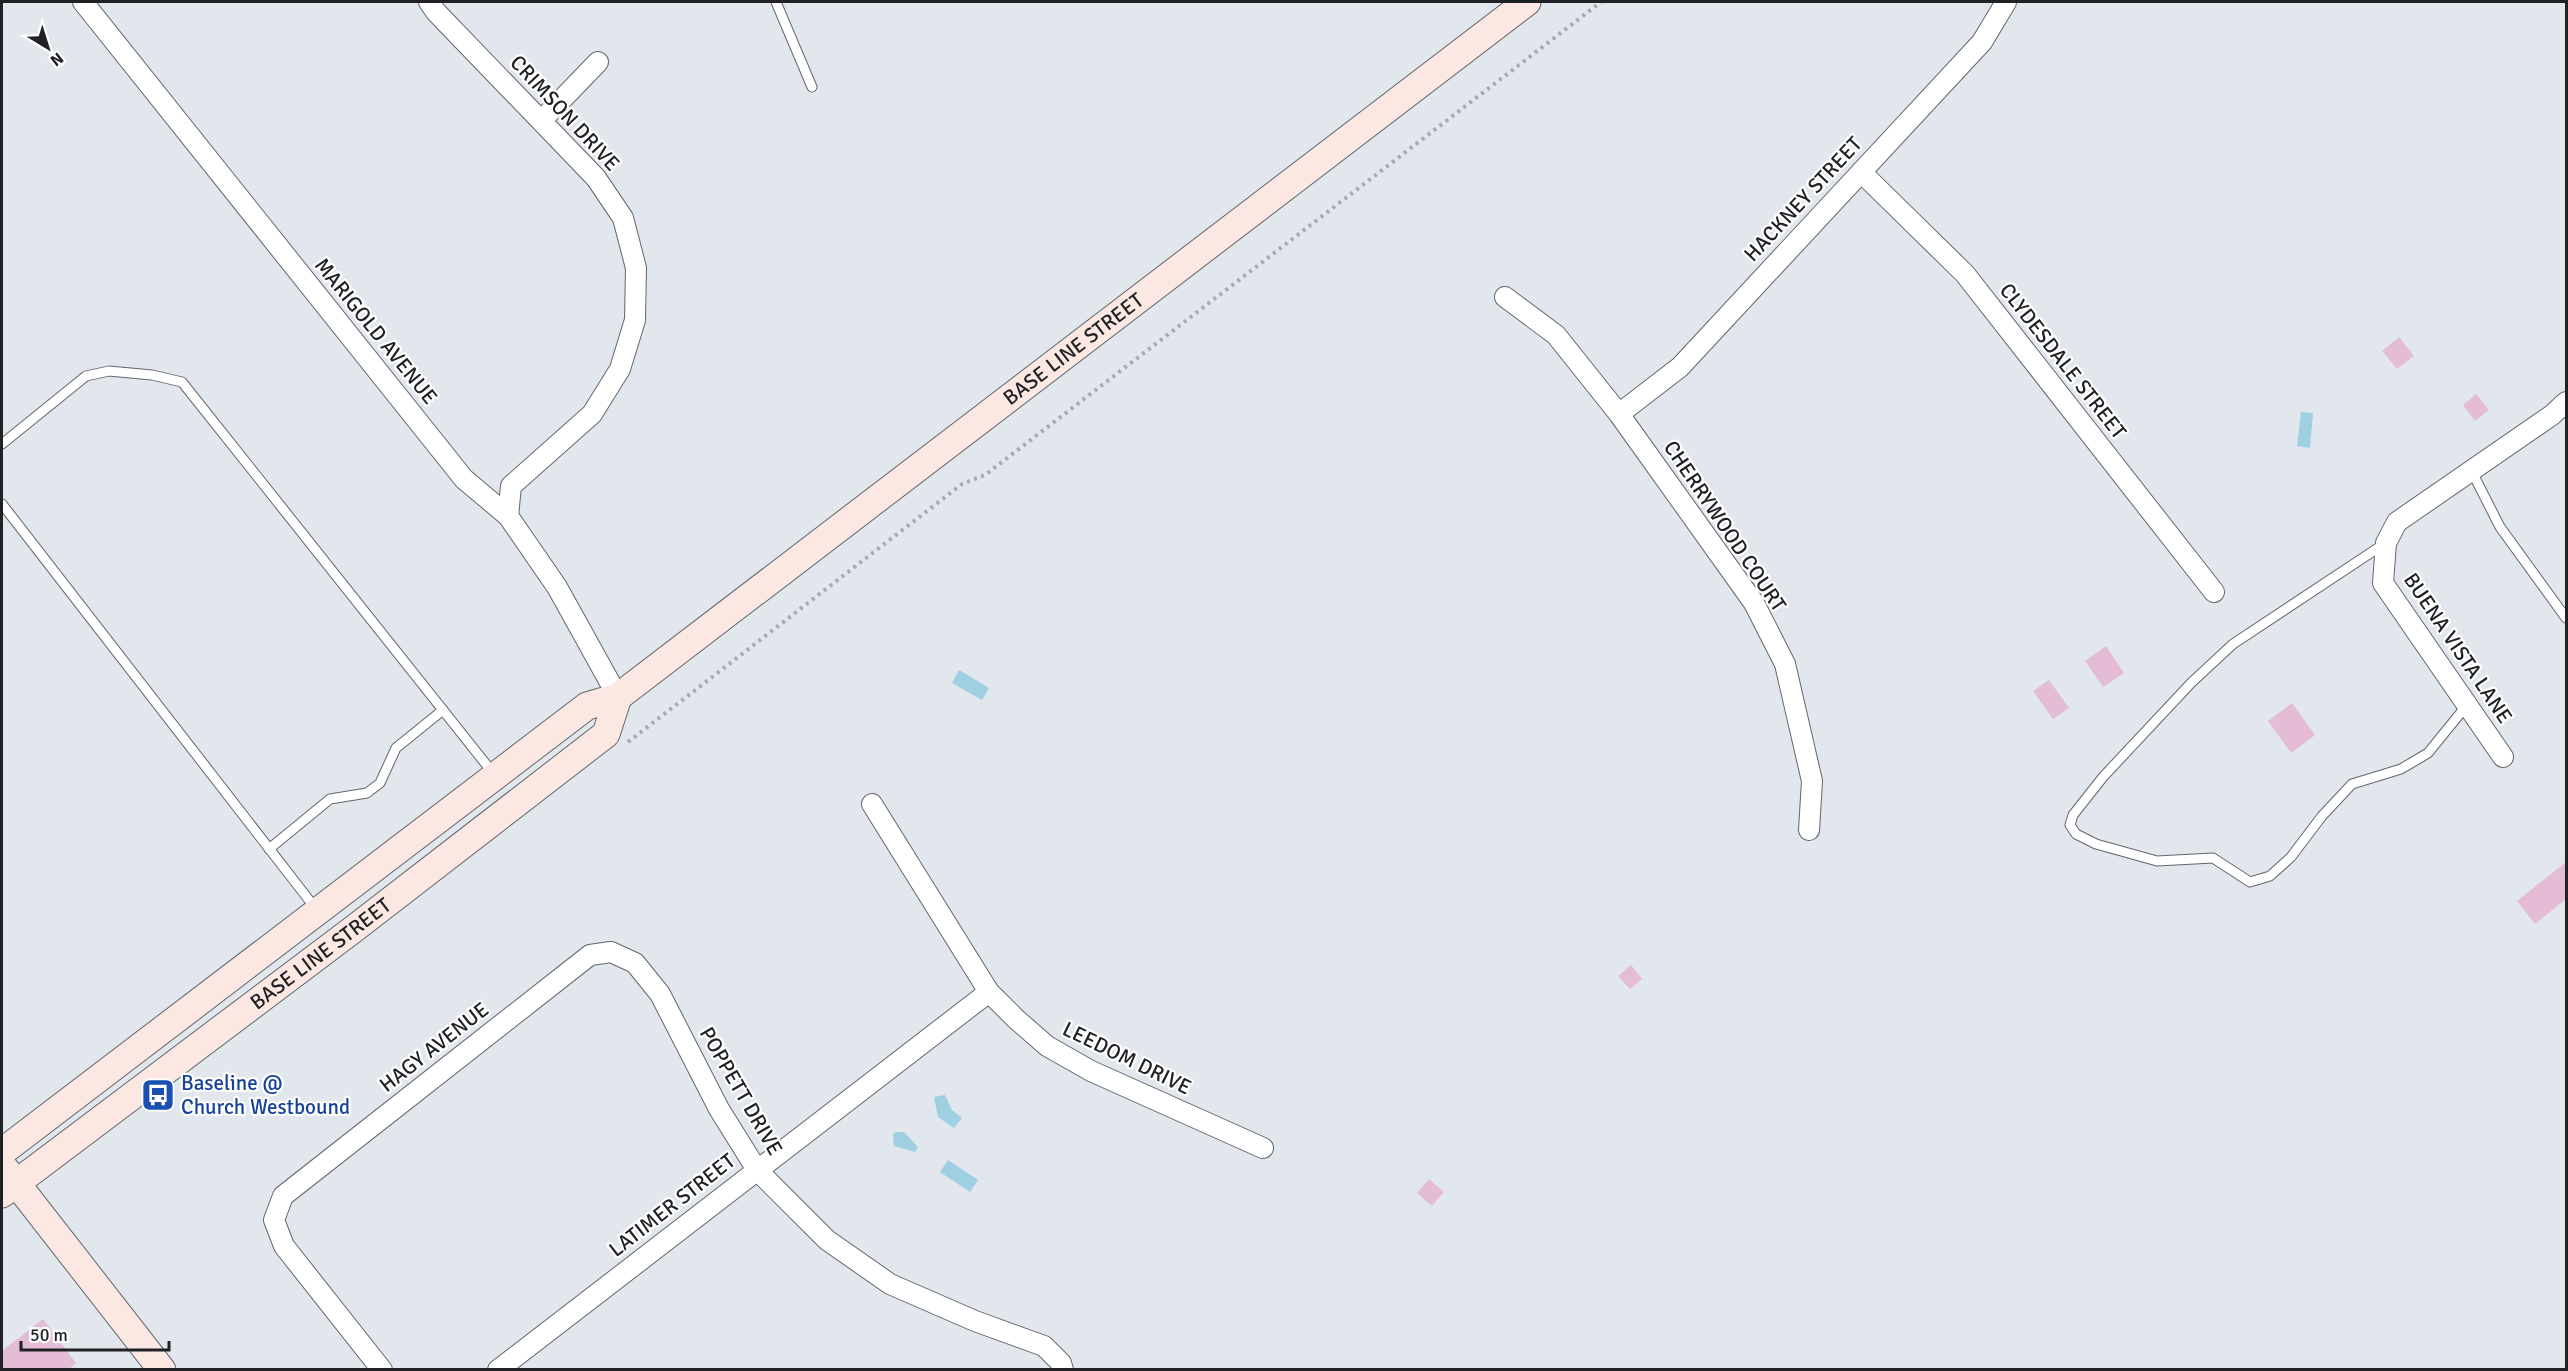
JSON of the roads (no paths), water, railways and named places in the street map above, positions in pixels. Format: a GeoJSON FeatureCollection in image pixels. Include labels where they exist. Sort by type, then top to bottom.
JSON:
{"type":"FeatureCollection","features":[{"type":"Feature","properties":{"kind":"main road","name":"BASE LINE STREET"},"geometry":{"type":"LineString","coordinates":[[2,1152],[586,706],[618,697],[1527,2]]}},
{"type":"Feature","properties":{"kind":"main road","name":"BASE LINE STREET"},"geometry":{"type":"LineString","coordinates":[[6,1180],[222,1028],[606,734],[618,697]]}},
{"type":"Feature","properties":{"kind":"main road"},"geometry":{"type":"LineString","coordinates":[[222,1028],[248,992],[296,954],[312,938],[320,926],[321,918],[318,911]]}},
{"type":"Feature","properties":{"kind":"main road"},"geometry":{"type":"LineString","coordinates":[[6,1180],[162,1370]]}},
{"type":"Feature","properties":{"kind":"street","name":"MARIGOLD AVENUE"},"geometry":{"type":"LineString","coordinates":[[83,2],[464,479],[508,516],[557,587],[618,697]]}},
{"type":"Feature","properties":{"kind":"street","name":"CRIMSON DRIVE"},"geometry":{"type":"LineString","coordinates":[[429,2],[436,12],[596,178],[623,218],[636,268],[635,320],[620,369],[592,414],[512,486],[508,516]]}},
{"type":"Feature","properties":{"kind":"street","name":"HACKNEY STREET"},"geometry":{"type":"LineString","coordinates":[[1619,414],[1680,367],[1982,42],[2006,2]]}},
{"type":"Feature","properties":{"kind":"street"},"geometry":{"type":"LineString","coordinates":[[542,120],[598,62]]}},
{"type":"Feature","properties":{"kind":"street","name":"CLYDESDALE STREET"},"geometry":{"type":"LineString","coordinates":[[1861,171],[1965,274],[2214,592]]}},
{"type":"Feature","properties":{"kind":"street","name":"CHERRYWOOD COURT"},"geometry":{"type":"LineString","coordinates":[[1505,297],[1556,335],[1619,414],[1754,603],[1785,664],[1812,781],[1809,830]]}},
{"type":"Feature","properties":{"kind":"street","name":"BUENA VISTA LANE"},"geometry":{"type":"LineString","coordinates":[[2503,757],[2383,583],[2386,543],[2397,522],[2552,416],[2566,402]]}},
{"type":"Feature","properties":{"kind":"street","name":"LEEDOM DRIVE"},"geometry":{"type":"LineString","coordinates":[[872,804],[989,992],[1047,1046],[1091,1071],[1263,1148]]}},
{"type":"Feature","properties":{"kind":"street","name":"POPPETT DRIVE"},"geometry":{"type":"LineString","coordinates":[[611,952],[635,963],[660,994],[719,1109],[757,1170],[827,1240],[890,1284],[975,1321],[1044,1346],[1062,1366]]}},
{"type":"Feature","properties":{"kind":"street","name":"HAGY AVENUE"},"geometry":{"type":"LineString","coordinates":[[382,1370],[284,1246],[274,1220],[283,1196],[590,955],[611,952]]}},
{"type":"Feature","properties":{"kind":"street","name":"LATIMER STREET"},"geometry":{"type":"LineString","coordinates":[[498,1370],[989,992]]}},
{"type":"Feature","properties":{"kind":"lane"},"geometry":{"type":"LineString","coordinates":[[776,2],[812,87]]}},
{"type":"Feature","properties":{"kind":"lane"},"geometry":{"type":"LineString","coordinates":[[2,444],[86,376],[109,371],[152,375],[182,382],[495,776]]}},
{"type":"Feature","properties":{"kind":"lane"},"geometry":{"type":"LineString","coordinates":[[2471,470],[2500,527],[2566,618]]}},
{"type":"Feature","properties":{"kind":"lane"},"geometry":{"type":"LineString","coordinates":[[2,504],[318,911]]}},
{"type":"Feature","properties":{"kind":"lane"},"geometry":{"type":"LineString","coordinates":[[2386,543],[2233,644],[2191,683],[2103,777],[2073,815],[2070,825],[2076,834],[2096,844],[2157,861],[2213,858],[2250,882],[2270,876],[2291,857],[2322,816],[2352,784],[2401,769],[2428,753],[2467,705]]}},
{"type":"Feature","properties":{"kind":"lane"},"geometry":{"type":"LineString","coordinates":[[269,849],[330,799],[368,793],[380,783],[396,748],[443,710]]}},
{"type":"Feature","properties":{"kind":"water"},"geometry":{"type":"Polygon","coordinates":[[[2301,412],[2313,413],[2310,448],[2297,446],[2301,412]]]}},
{"type":"Feature","properties":{"kind":"water"},"geometry":{"type":"Polygon","coordinates":[[[959,670],[989,688],[982,700],[952,683],[959,670]]]}},
{"type":"Feature","properties":{"kind":"water"},"geometry":{"type":"Polygon","coordinates":[[[945,1095],[952,1110],[962,1118],[954,1128],[938,1117],[934,1097],[945,1095]]]}},
{"type":"Feature","properties":{"kind":"water"},"geometry":{"type":"Polygon","coordinates":[[[904,1132],[918,1147],[915,1152],[894,1146],[893,1134],[904,1132]]]}},
{"type":"Feature","properties":{"kind":"water"},"geometry":{"type":"Polygon","coordinates":[[[948,1160],[978,1180],[970,1192],[940,1172],[948,1160]]]}},
{"type":"Feature","properties":{"kind":"place","name":"Baseline @ Church Westbound"},"geometry":{"type":"Point","coordinates":[158,1095]}}]}
